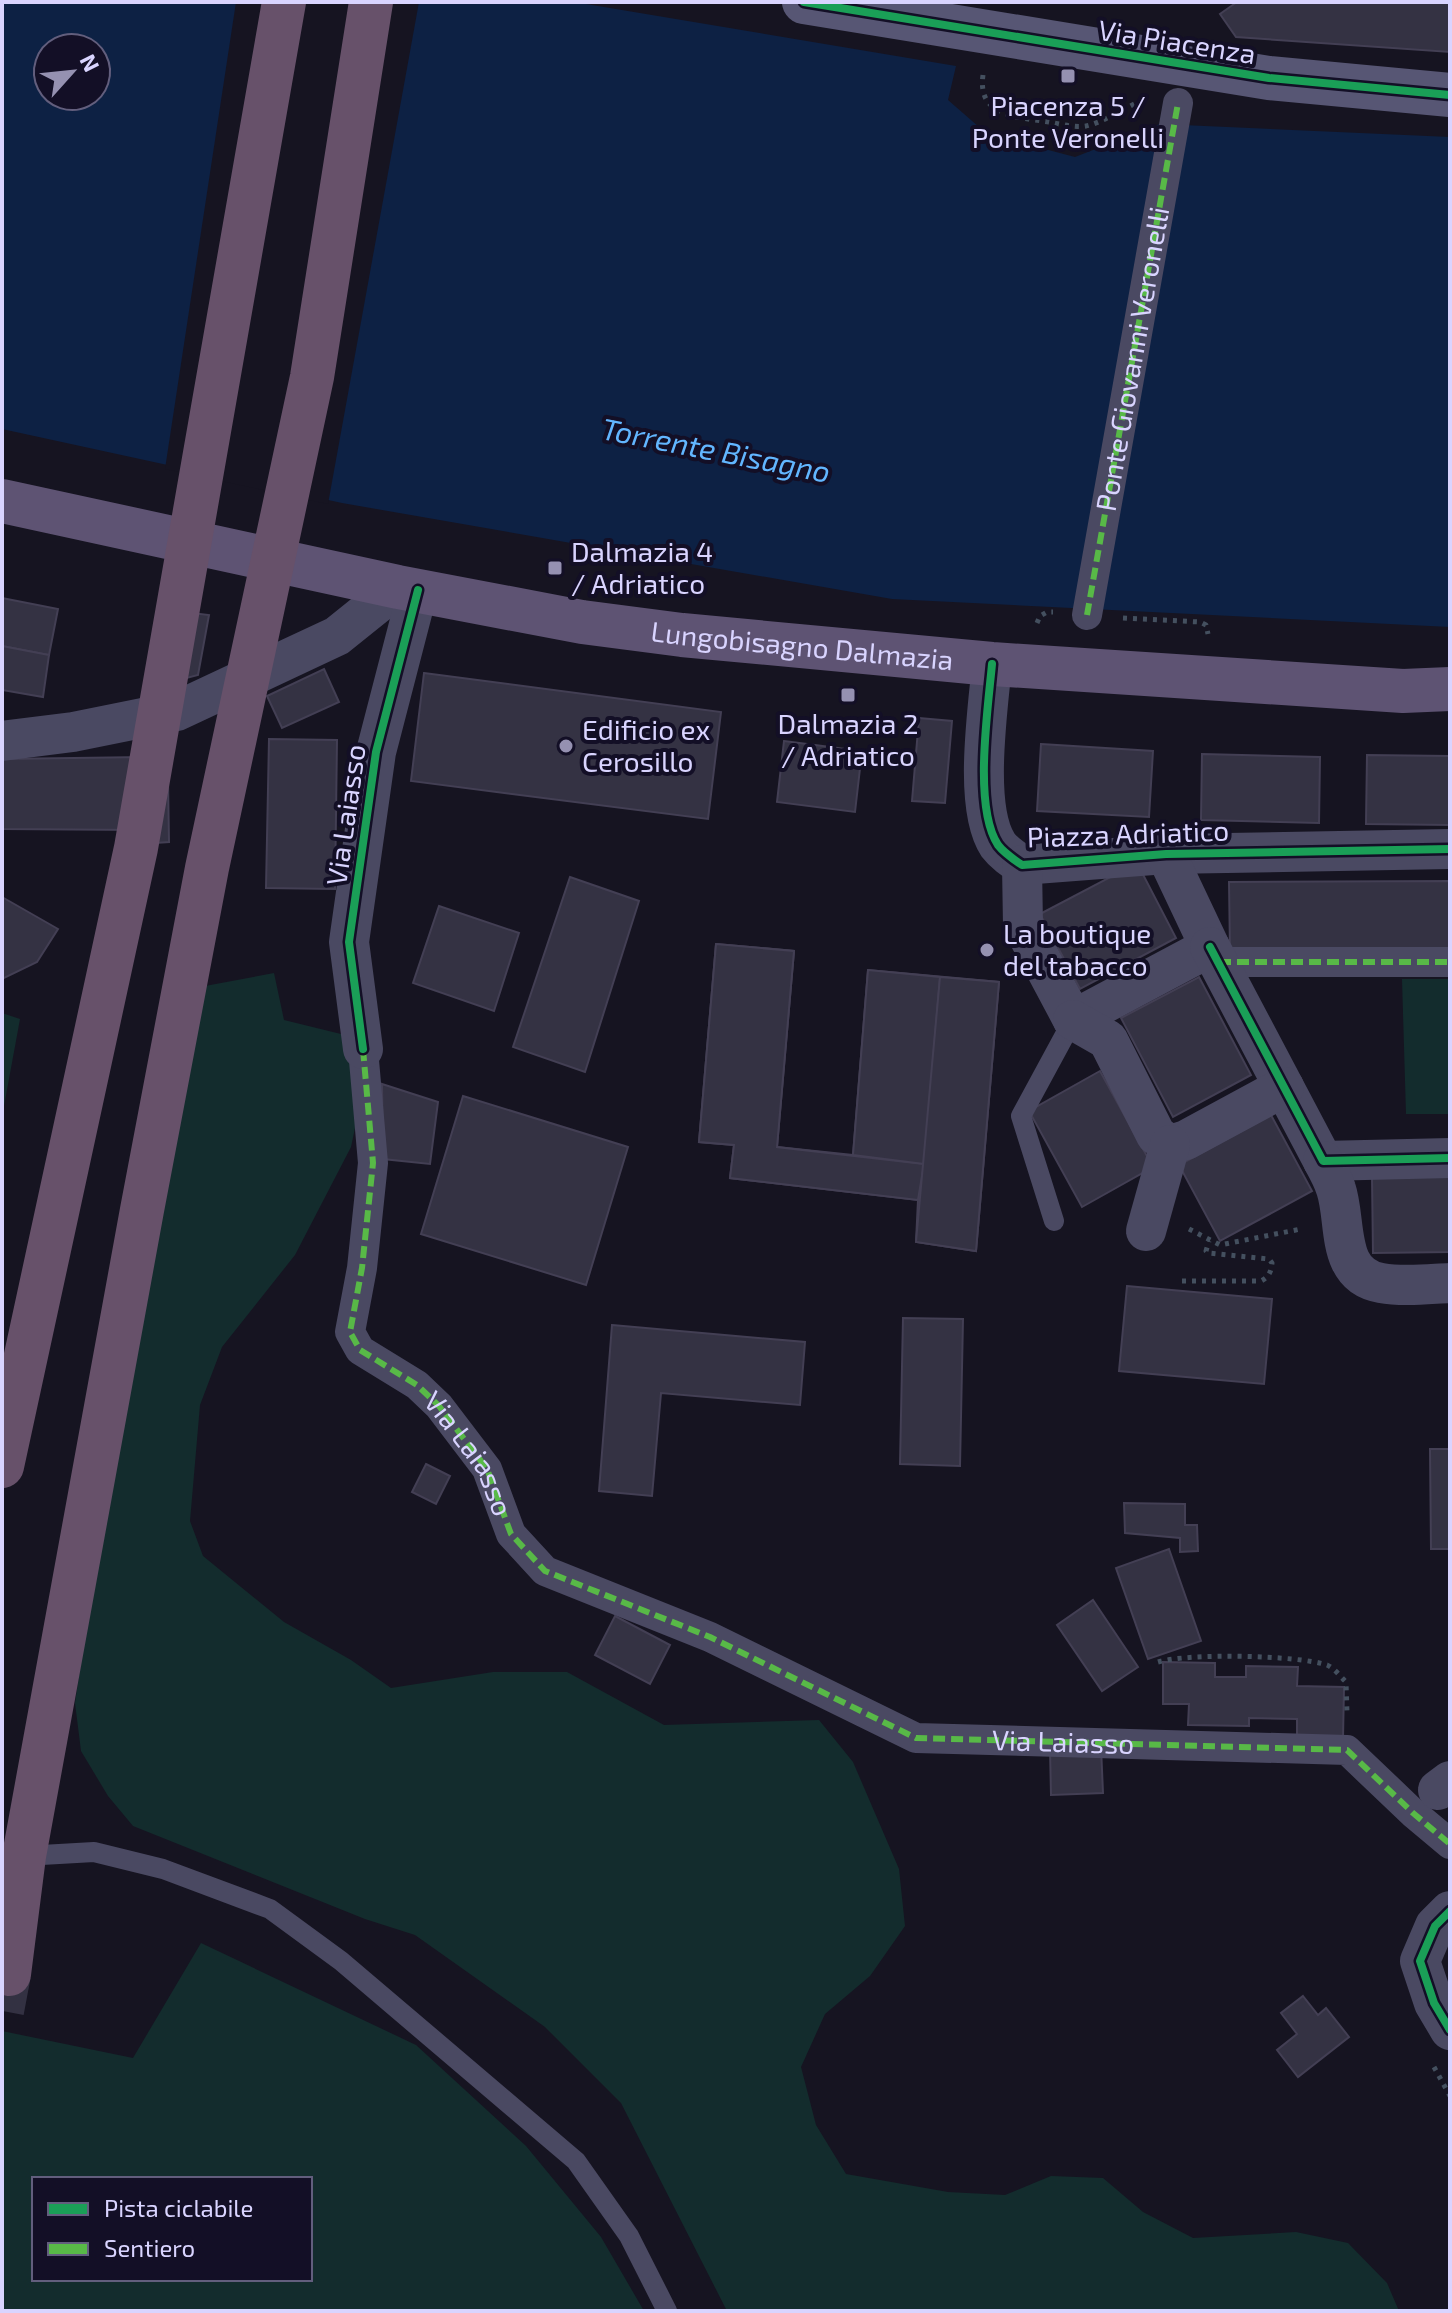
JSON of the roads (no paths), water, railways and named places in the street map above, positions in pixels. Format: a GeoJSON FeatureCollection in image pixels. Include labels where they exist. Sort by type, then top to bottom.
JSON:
{"type":"FeatureCollection","features":[{"type":"Feature","properties":{"kind":"highway"},"geometry":{"type":"LineString","coordinates":[[2,1466],[136,848],[284,2]]}},
{"type":"Feature","properties":{"kind":"highway"},"geometry":{"type":"LineString","coordinates":[[9,1974],[24,1856],[207,868],[312,377],[371,2]]}},
{"type":"Feature","properties":{"kind":"main road","name":"Via Piacenza"},"geometry":{"type":"LineString","coordinates":[[804,2],[1269,78],[1450,95]]}},
{"type":"Feature","properties":{"kind":"main road","name":"Lungobisagno Dalmazia"},"geometry":{"type":"LineString","coordinates":[[2,501],[408,588],[582,622],[682,635],[992,664],[1403,691],[1450,689]]}},
{"type":"Feature","properties":{"kind":"street","name":"Ponte Giovanni Veronelli"},"geometry":{"type":"LineString","coordinates":[[1087,615],[1178,103]]}},
{"type":"Feature","properties":{"kind":"street"},"geometry":{"type":"LineString","coordinates":[[2,741],[73,732],[177,711],[337,636],[408,588]]}},
{"type":"Feature","properties":{"kind":"street","name":"Via Laiasso"},"geometry":{"type":"LineString","coordinates":[[408,588],[376,752],[349,942],[373,1163],[362,1268],[350,1332],[360,1350],[417,1385],[439,1406],[487,1469],[511,1534],[545,1571],[710,1637],[916,1738],[1347,1750],[1450,1844]]}},
{"type":"Feature","properties":{"kind":"street","name":"Piazza Adriatico"},"geometry":{"type":"LineString","coordinates":[[992,664],[986,738],[985,810],[999,847],[1022,865],[1166,854],[1450,849]]}},
{"type":"Feature","properties":{"kind":"street","name":"Piazza Adriatico"},"geometry":{"type":"LineString","coordinates":[[1166,854],[1214,955],[1337,1191],[1349,1257],[1370,1280],[1397,1284],[1450,1283]]}},
{"type":"Feature","properties":{"kind":"street","name":"Piazza Adriatico"},"geometry":{"type":"LineString","coordinates":[[1022,865],[1023,926],[1073,1020]]}},
{"type":"Feature","properties":{"kind":"street"},"geometry":{"type":"LineString","coordinates":[[1073,1020],[1214,955],[1450,962]]}},
{"type":"Feature","properties":{"kind":"street"},"geometry":{"type":"LineString","coordinates":[[1073,1020],[1108,1040],[1156,1135],[1170,1145]]}},
{"type":"Feature","properties":{"kind":"street"},"geometry":{"type":"LineString","coordinates":[[1170,1145],[1186,1140],[1284,1087]]}},
{"type":"Feature","properties":{"kind":"street"},"geometry":{"type":"LineString","coordinates":[[1149,1220],[1170,1145]]}},
{"type":"Feature","properties":{"kind":"street"},"geometry":{"type":"LineString","coordinates":[[1323,1161],[1450,1158]]}},
{"type":"Feature","properties":{"kind":"street"},"geometry":{"type":"LineString","coordinates":[[1450,1911],[1435,1926],[1420,1961],[1434,2003],[1450,2030]]}},
{"type":"Feature","properties":{"kind":"lane"},"geometry":{"type":"LineString","coordinates":[[1054,1221],[1021,1116],[1073,1020]]}},
{"type":"Feature","properties":{"kind":"lane"},"geometry":{"type":"LineString","coordinates":[[24,1856],[94,1852],[163,1869],[270,1909],[341,1961],[576,2161],[629,2236],[667,2311]]}},
{"type":"Feature","properties":{"kind":"water","name":"Torrente Bisagno"},"geometry":{"type":"Polygon","coordinates":[[[2,2],[574,2],[956,66],[948,100],[987,134],[1075,157],[1160,124],[1450,137],[1450,627],[892,599],[342,503],[2,429],[2,2]]]}},
{"type":"Feature","properties":{"kind":"tunnel"},"geometry":{"type":"LineString","coordinates":[[2,2011],[9,1974]]}},
{"type":"Feature","properties":{"kind":"place","name":"Piacenza 5 / Ponte Veronelli"},"geometry":{"type":"Point","coordinates":[1068,76]}},
{"type":"Feature","properties":{"kind":"place","name":"Dalmazia 4 / Adriatico"},"geometry":{"type":"Point","coordinates":[555,568]}},
{"type":"Feature","properties":{"kind":"place","name":"Dalmazia 2 / Adriatico"},"geometry":{"type":"Point","coordinates":[848,695]}},
{"type":"Feature","properties":{"kind":"place","name":"Edificio ex Cerosillo"},"geometry":{"type":"Point","coordinates":[566,746]}},
{"type":"Feature","properties":{"kind":"place","name":"La boutique del tabacco"},"geometry":{"type":"Point","coordinates":[987,950]}}]}
